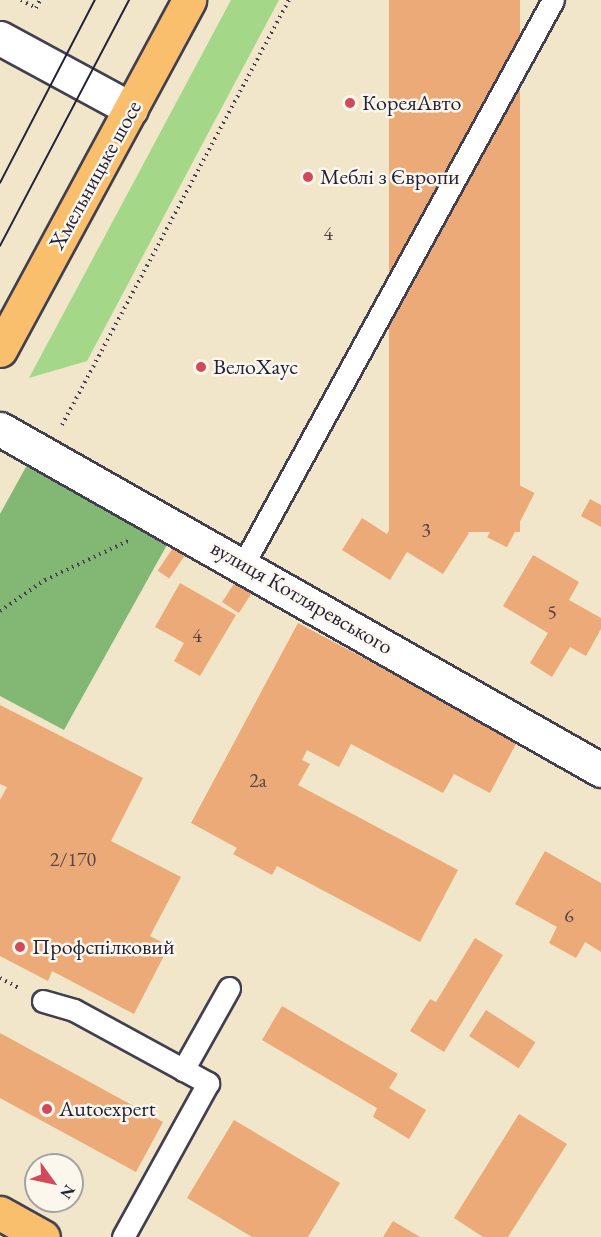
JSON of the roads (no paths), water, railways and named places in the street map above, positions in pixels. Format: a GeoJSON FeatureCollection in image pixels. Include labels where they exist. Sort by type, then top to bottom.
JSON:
{"type":"FeatureCollection","features":[{"type":"Feature","properties":{"kind":"main road","name":"Хмельницьке шосе"},"geometry":{"type":"LineString","coordinates":[[0,350],[189,0]]}},
{"type":"Feature","properties":{"kind":"main road"},"geometry":{"type":"LineString","coordinates":[[0,1213],[43,1237]]}},
{"type":"Feature","properties":{"kind":"street"},"geometry":{"type":"LineString","coordinates":[[0,38],[131,108]]}},
{"type":"Feature","properties":{"kind":"street","name":"вулиця Котляревського"},"geometry":{"type":"LineString","coordinates":[[0,429],[244,563],[601,770]]}},
{"type":"Feature","properties":{"kind":"lane"},"geometry":{"type":"LineString","coordinates":[[244,563],[553,0]]}},
{"type":"Feature","properties":{"kind":"lane"},"geometry":{"type":"LineString","coordinates":[[183,1070],[229,988]]}},
{"type":"Feature","properties":{"kind":"lane"},"geometry":{"type":"LineString","coordinates":[[43,1001],[74,1010],[208,1083],[123,1237]]}},
{"type":"Feature","properties":{"kind":"tram line"},"geometry":{"type":"LineString","coordinates":[[0,183],[95,0]]}},
{"type":"Feature","properties":{"kind":"tram line"},"geometry":{"type":"LineString","coordinates":[[0,246],[129,0]]}},
{"type":"Feature","properties":{"kind":"place","name":"КореяАвто"},"geometry":{"type":"Point","coordinates":[350,103]}},
{"type":"Feature","properties":{"kind":"place","name":"Меблі з Європи"},"geometry":{"type":"Point","coordinates":[308,177]}},
{"type":"Feature","properties":{"kind":"place","name":"ВелоХаус"},"geometry":{"type":"Point","coordinates":[201,367]}},
{"type":"Feature","properties":{"kind":"place","name":"Профспілковий"},"geometry":{"type":"Point","coordinates":[20,947]}},
{"type":"Feature","properties":{"kind":"place","name":"Autoexpert"},"geometry":{"type":"Point","coordinates":[47,1109]}}]}
